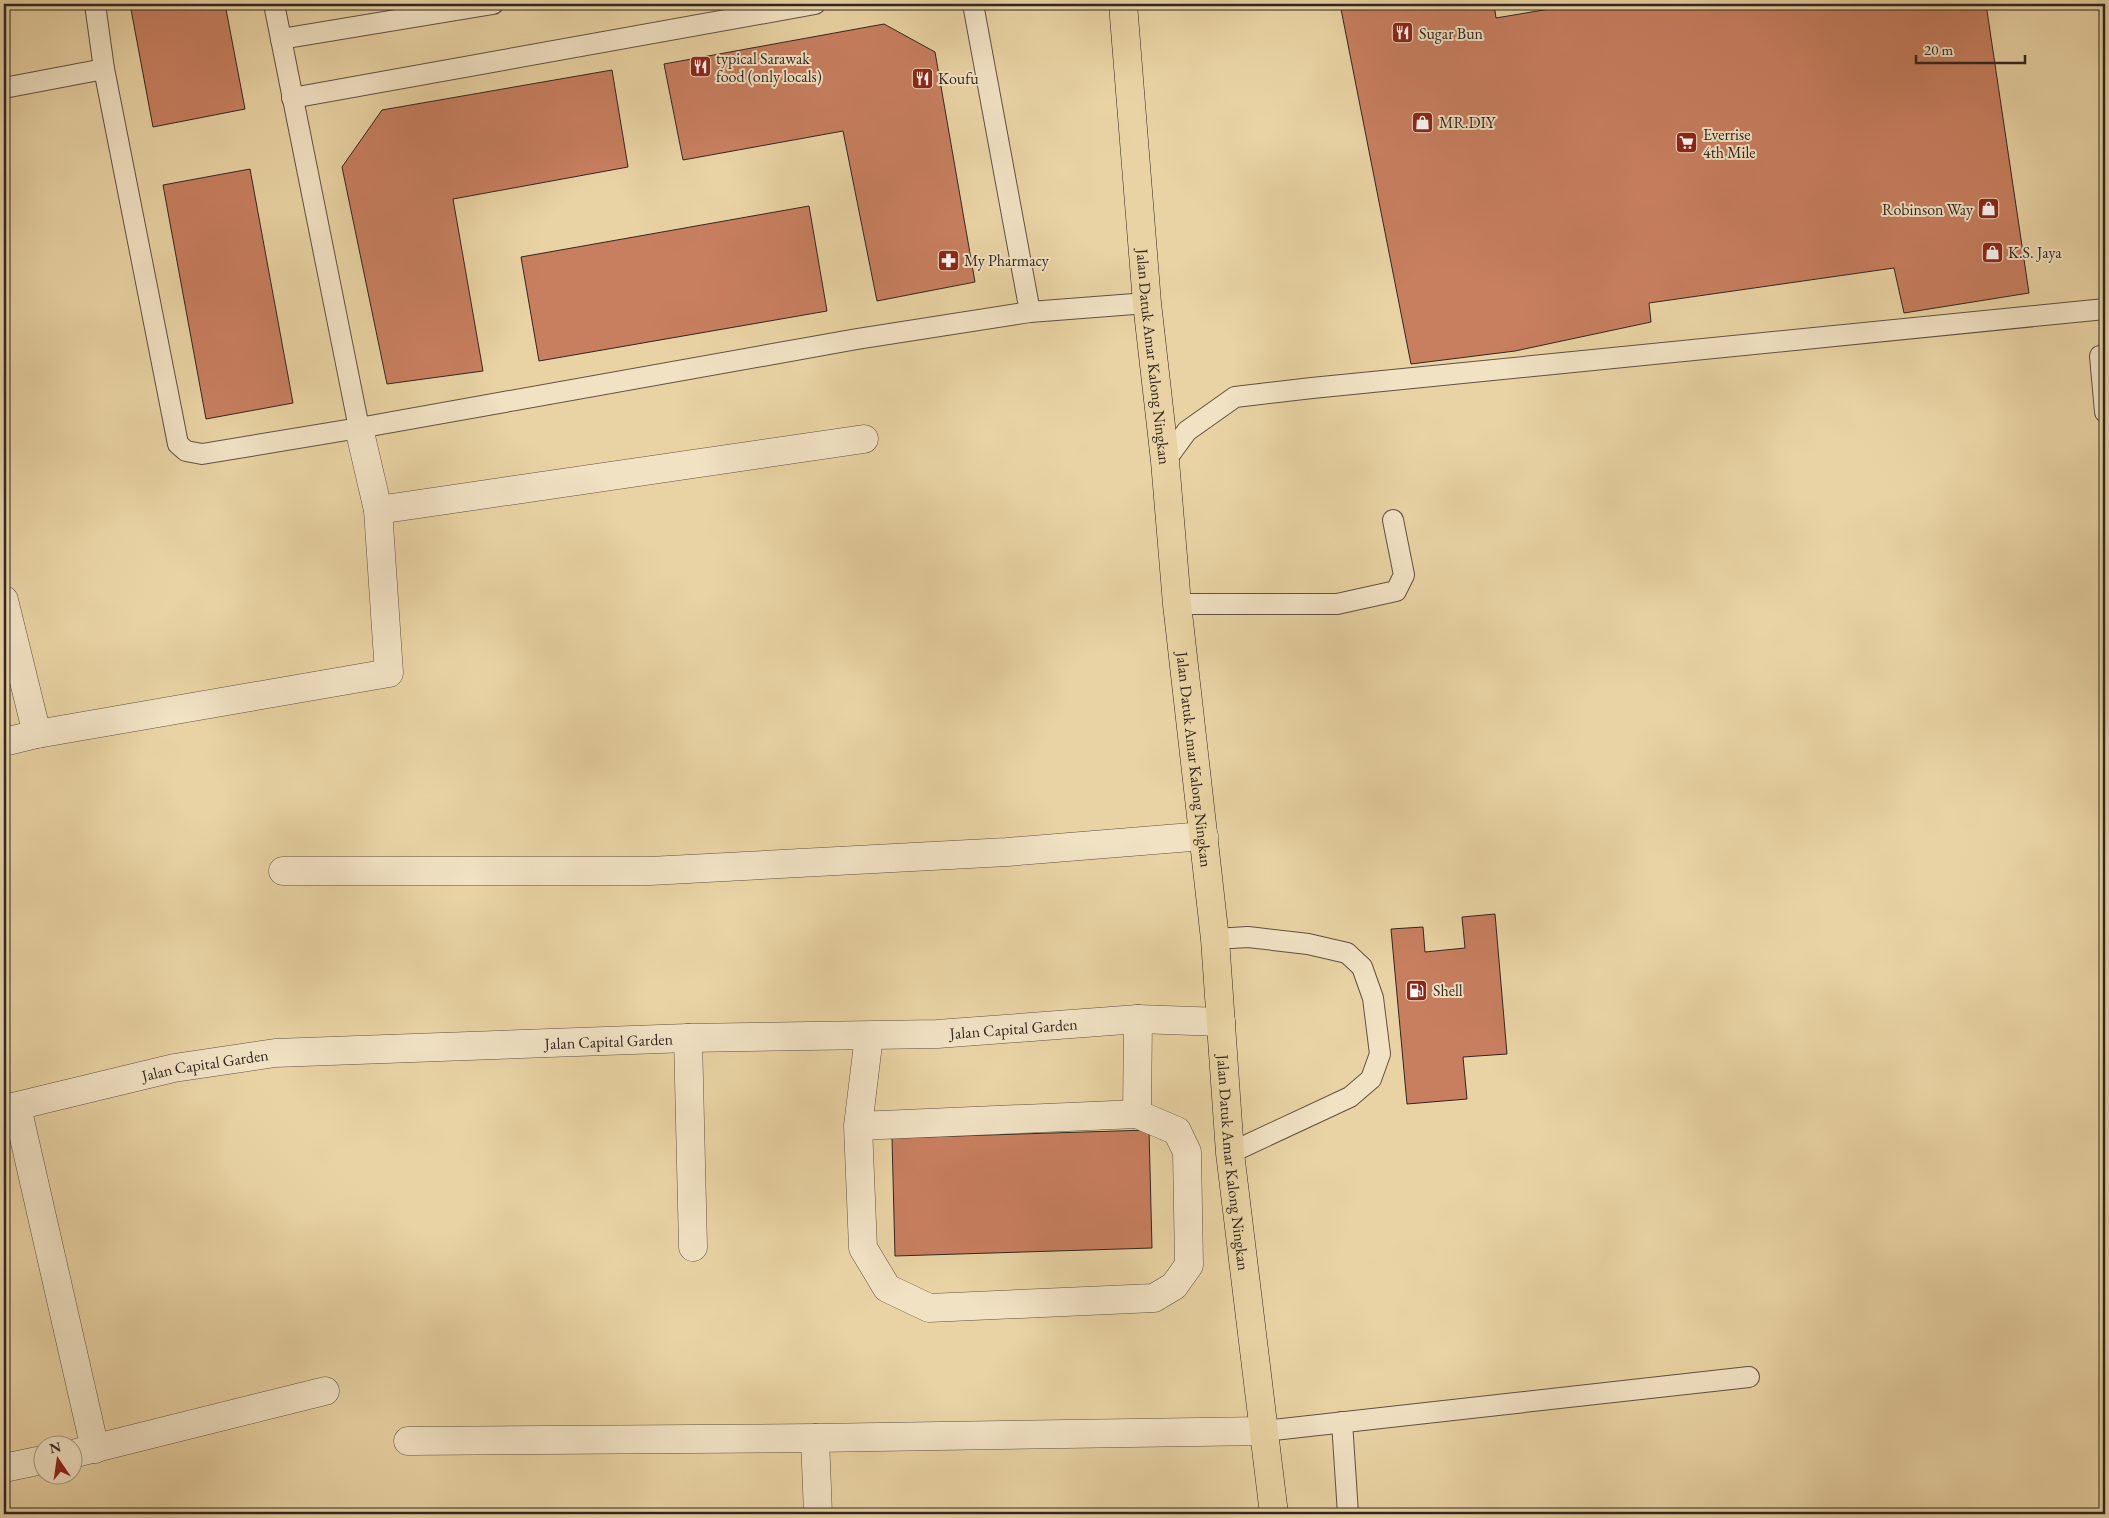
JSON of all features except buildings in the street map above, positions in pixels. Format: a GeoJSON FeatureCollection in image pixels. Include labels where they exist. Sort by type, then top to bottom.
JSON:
{"type":"FeatureCollection","features":[{"type":"Feature","properties":{"kind":"highway","name":"Jalan Datuk Amar Kalong Ningkan"},"geometry":{"type":"LineString","coordinates":[[1123,4],[1147,303],[1177,604],[1215,939],[1230,1153],[1274,1514]]}},
{"type":"Feature","properties":{"kind":"street"},"geometry":{"type":"LineString","coordinates":[[4,742],[37,734],[389,673],[378,510],[359,428]]}},
{"type":"Feature","properties":{"kind":"street"},"geometry":{"type":"LineString","coordinates":[[378,510],[864,440]]}},
{"type":"Feature","properties":{"kind":"street"},"geometry":{"type":"LineString","coordinates":[[4,600],[37,734]]}},
{"type":"Feature","properties":{"kind":"street"},"geometry":{"type":"LineString","coordinates":[[283,871],[650,871],[1007,852],[1204,836]]}},
{"type":"Feature","properties":{"kind":"street"},"geometry":{"type":"LineString","coordinates":[[1137,1114],[1138,1019]]}},
{"type":"Feature","properties":{"kind":"street","name":"Jalan Capital Garden"},"geometry":{"type":"LineString","coordinates":[[10,1108],[174,1068],[275,1054],[688,1038],[936,1034],[1138,1019],[1221,1022]]}},
{"type":"Feature","properties":{"kind":"street"},"geometry":{"type":"LineString","coordinates":[[858,1126],[1137,1114],[1177,1131],[1187,1152],[1189,1265],[1174,1286],[1154,1298],[928,1308],[887,1288],[863,1248],[858,1126],[869,1036]]}},
{"type":"Feature","properties":{"kind":"street"},"geometry":{"type":"LineString","coordinates":[[688,1038],[693,1247]]}},
{"type":"Feature","properties":{"kind":"street"},"geometry":{"type":"LineString","coordinates":[[10,1108],[84,1452],[325,1391]]}},
{"type":"Feature","properties":{"kind":"street"},"geometry":{"type":"LineString","coordinates":[[408,1441],[815,1438],[1264,1431]]}},
{"type":"Feature","properties":{"kind":"street"},"geometry":{"type":"LineString","coordinates":[[815,1438],[818,1514]]}},
{"type":"Feature","properties":{"kind":"street"},"geometry":{"type":"LineString","coordinates":[[4,1468],[32,1462]]}},
{"type":"Feature","properties":{"kind":"lane"},"geometry":{"type":"LineString","coordinates":[[95,4],[104,69],[178,444],[186,451],[202,454],[359,428],[857,339],[1030,312],[1147,303]]}},
{"type":"Feature","properties":{"kind":"lane"},"geometry":{"type":"LineString","coordinates":[[274,4],[359,428]]}},
{"type":"Feature","properties":{"kind":"lane"},"geometry":{"type":"LineString","coordinates":[[281,39],[493,4]]}},
{"type":"Feature","properties":{"kind":"lane"},"geometry":{"type":"LineString","coordinates":[[292,98],[815,4]]}},
{"type":"Feature","properties":{"kind":"lane"},"geometry":{"type":"LineString","coordinates":[[973,4],[1030,312]]}},
{"type":"Feature","properties":{"kind":"lane"},"geometry":{"type":"LineString","coordinates":[[4,88],[104,69]]}},
{"type":"Feature","properties":{"kind":"lane"},"geometry":{"type":"LineString","coordinates":[[1164,461],[1187,431],[1235,397],[2105,309]]}},
{"type":"Feature","properties":{"kind":"lane"},"geometry":{"type":"LineString","coordinates":[[2100,356],[2105,412]]}},
{"type":"Feature","properties":{"kind":"lane"},"geometry":{"type":"LineString","coordinates":[[1177,604],[1336,604],[1396,591],[1404,575],[1393,520]]}},
{"type":"Feature","properties":{"kind":"lane"},"geometry":{"type":"LineString","coordinates":[[1215,939],[1257,938],[1308,944],[1347,953],[1362,967],[1373,998],[1380,1054],[1371,1079],[1350,1097],[1230,1153]]}},
{"type":"Feature","properties":{"kind":"lane"},"geometry":{"type":"LineString","coordinates":[[1264,1431],[1749,1377]]}},
{"type":"Feature","properties":{"kind":"lane"},"geometry":{"type":"LineString","coordinates":[[1342,1422],[1348,1514]]}},
{"type":"Feature","properties":{"kind":"place","name":"Sugar Bun"},"geometry":{"type":"Point","coordinates":[1403,33]}},
{"type":"Feature","properties":{"kind":"place","name":"typical Sarawak food (only locals)"},"geometry":{"type":"Point","coordinates":[700,67]}},
{"type":"Feature","properties":{"kind":"place","name":"Koufu"},"geometry":{"type":"Point","coordinates":[922,78]}},
{"type":"Feature","properties":{"kind":"place","name":"MR.DIY"},"geometry":{"type":"Point","coordinates":[1423,122]}},
{"type":"Feature","properties":{"kind":"place","name":"Everrise 4th Mile"},"geometry":{"type":"Point","coordinates":[1687,143]}},
{"type":"Feature","properties":{"kind":"place","name":"Robinson Way"},"geometry":{"type":"Point","coordinates":[1989,209]}},
{"type":"Feature","properties":{"kind":"place","name":"K.S. Jaya"},"geometry":{"type":"Point","coordinates":[1992,252]}},
{"type":"Feature","properties":{"kind":"place","name":"My Pharmacy"},"geometry":{"type":"Point","coordinates":[948,260]}},
{"type":"Feature","properties":{"kind":"place","name":"Shell"},"geometry":{"type":"Point","coordinates":[1417,990]}}]}
